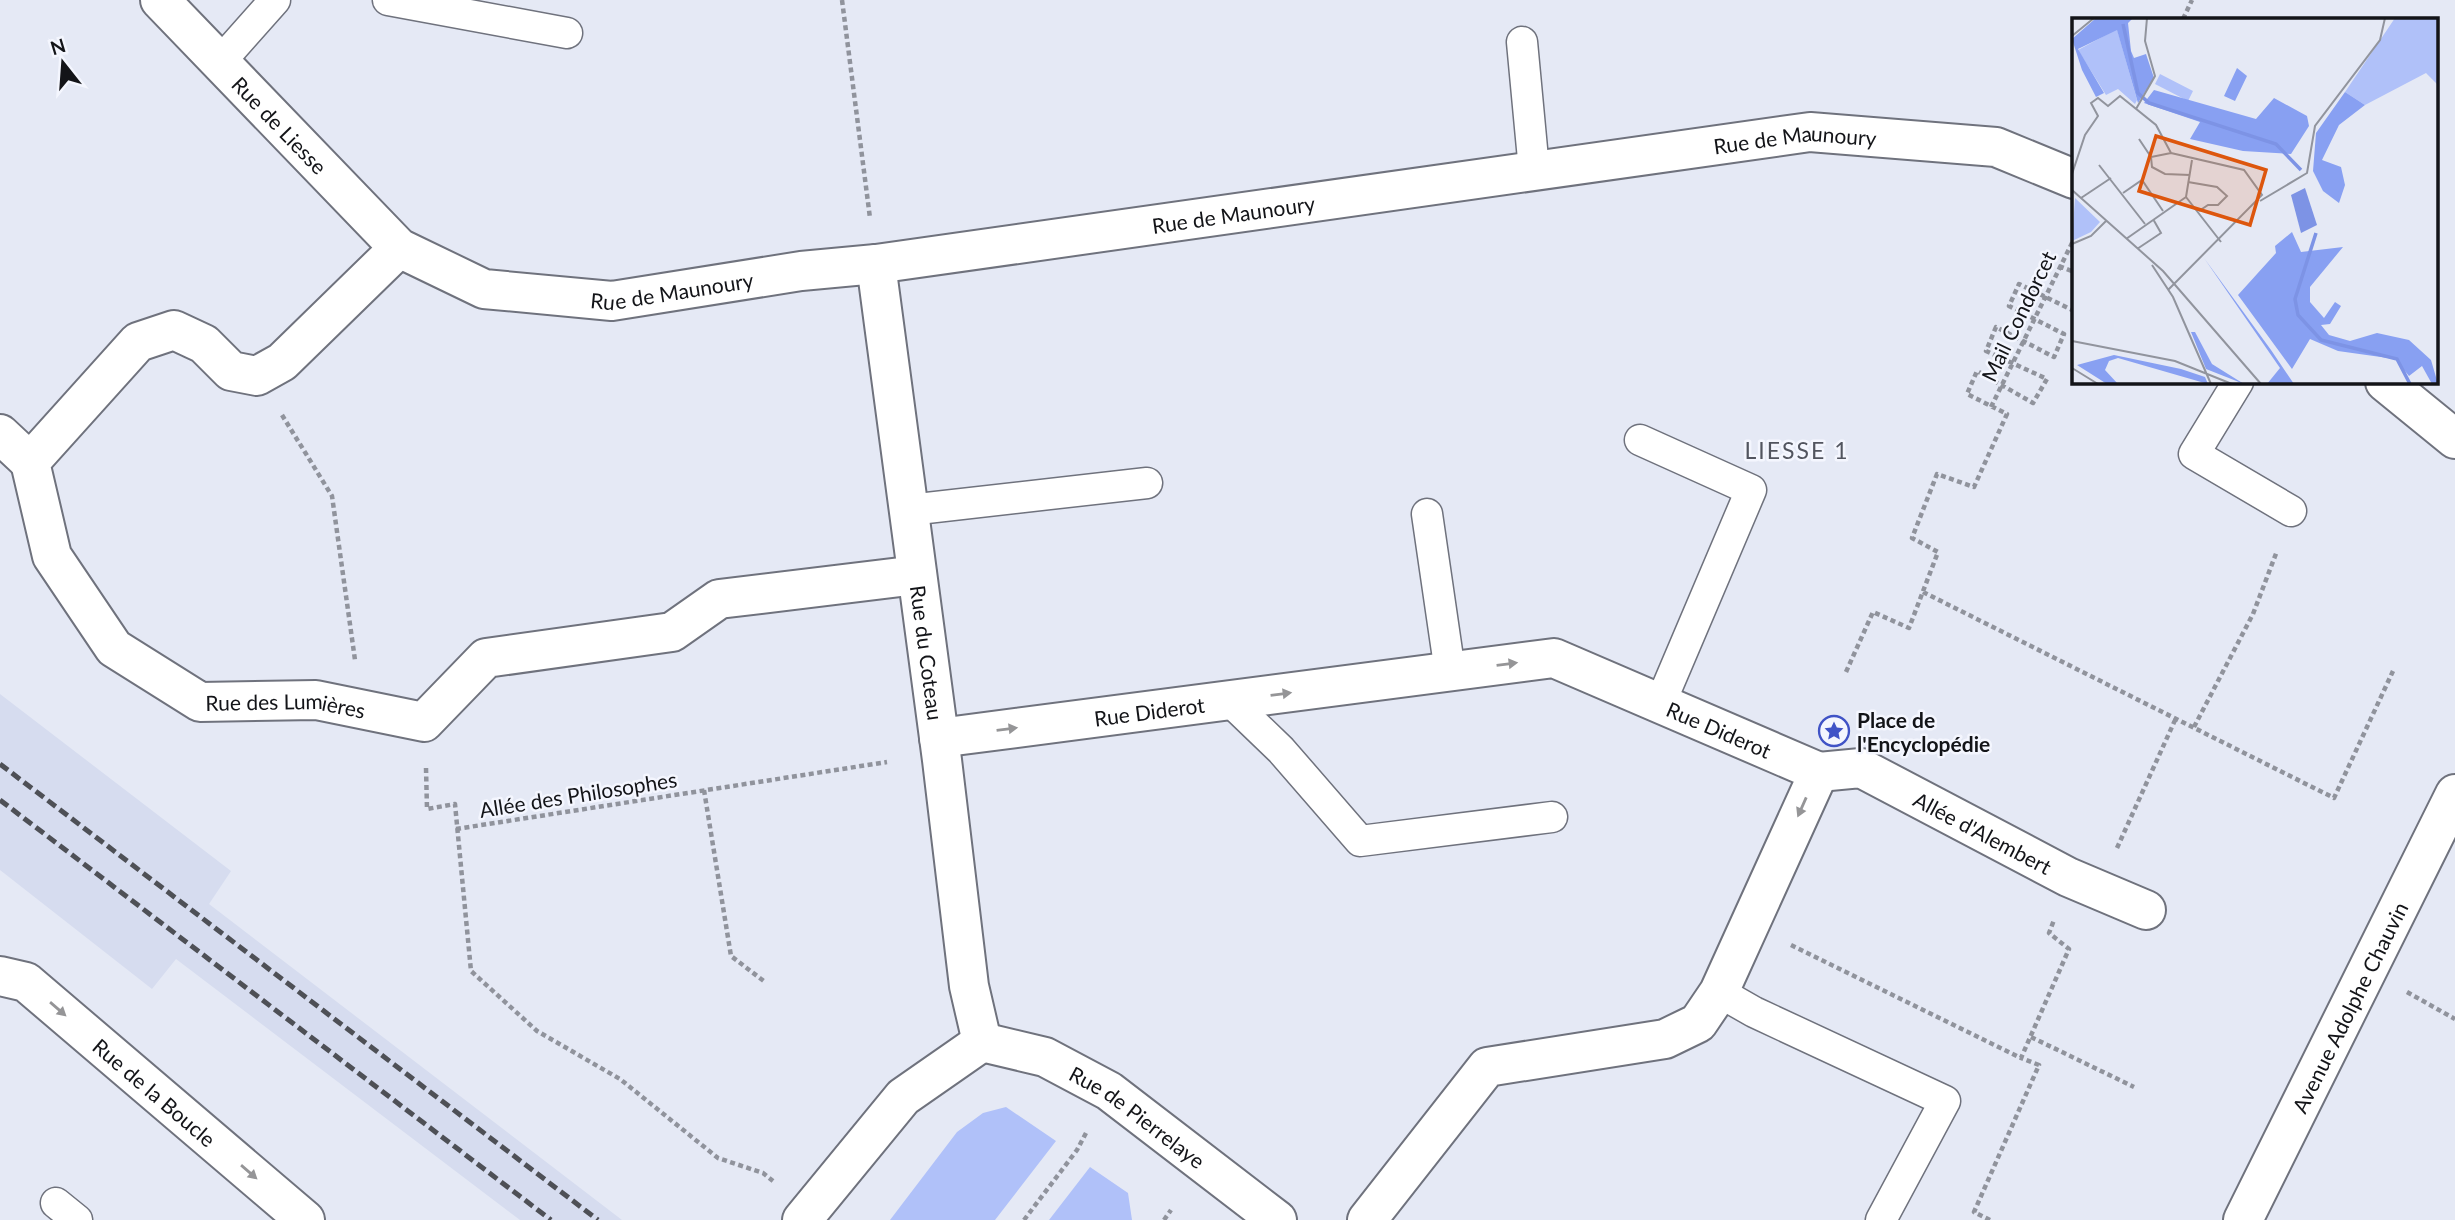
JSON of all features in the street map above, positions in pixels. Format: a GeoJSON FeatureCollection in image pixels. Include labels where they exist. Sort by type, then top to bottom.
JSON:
{"type":"FeatureCollection","features":[{"type":"Feature","properties":{"kind":"street","name":"Rue de Liesse"},"geometry":{"type":"LineString","coordinates":[[160,0],[399,248]]}},
{"type":"Feature","properties":{"kind":"street","name":"Rue de Maunoury"},"geometry":{"type":"LineString","coordinates":[[399,248],[484,289],[612,301],[801,271],[876,264],[1810,132],[1996,147],[2072,178]]}},
{"type":"Feature","properties":{"kind":"street"},"geometry":{"type":"LineString","coordinates":[[0,434],[30,462],[138,342],[174,330],[204,344],[231,371],[257,376],[282,362],[399,248]]}},
{"type":"Feature","properties":{"kind":"street","name":"Rue du Coteau"},"geometry":{"type":"LineString","coordinates":[[876,264],[969,986],[982,1042]]}},
{"type":"Feature","properties":{"kind":"street"},"geometry":{"type":"LineString","coordinates":[[2386,383],[2455,439]]}},
{"type":"Feature","properties":{"kind":"street","name":"Rue des Lumières"},"geometry":{"type":"LineString","coordinates":[[30,462],[52,556],[114,648],[200,702],[316,700],[424,722],[486,658],[672,632],[719,599],[917,575]]}},
{"type":"Feature","properties":{"kind":"street","name":"Rue Diderot"},"geometry":{"type":"LineString","coordinates":[[939,738],[1554,658],[1819,772]]}},
{"type":"Feature","properties":{"kind":"street","name":"Allée d'Alembert"},"geometry":{"type":"LineString","coordinates":[[1819,772],[1861,768],[2083,883],[2146,910]]}},
{"type":"Feature","properties":{"kind":"street"},"geometry":{"type":"LineString","coordinates":[[1367,1220],[1487,1067],[1665,1039],[1698,1023],[1719,992],[1819,772]]}},
{"type":"Feature","properties":{"kind":"street","name":"Avenue Adolphe Chauvin"},"geometry":{"type":"LineString","coordinates":[[2242,1220],[2455,794]]}},
{"type":"Feature","properties":{"kind":"street","name":"Rue de la Boucle"},"geometry":{"type":"LineString","coordinates":[[0,976],[26,982],[305,1220]]}},
{"type":"Feature","properties":{"kind":"street"},"geometry":{"type":"LineString","coordinates":[[802,1220],[903,1097],[982,1042]]}},
{"type":"Feature","properties":{"kind":"street","name":"Rue de Pierrelaye"},"geometry":{"type":"LineString","coordinates":[[982,1042],[1045,1057],[1109,1091],[1277,1220]]}},
{"type":"Feature","properties":{"kind":"lane"},"geometry":{"type":"LineString","coordinates":[[220,62],[275,0]]}},
{"type":"Feature","properties":{"kind":"lane"},"geometry":{"type":"LineString","coordinates":[[388,0],[567,33]]}},
{"type":"Feature","properties":{"kind":"lane"},"geometry":{"type":"LineString","coordinates":[[1522,42],[1534,170]]}},
{"type":"Feature","properties":{"kind":"lane"},"geometry":{"type":"LineString","coordinates":[[2237,383],[2194,454],[2291,511]]}},
{"type":"Feature","properties":{"kind":"lane"},"geometry":{"type":"LineString","coordinates":[[1640,440],[1751,490],[1660,704]]}},
{"type":"Feature","properties":{"kind":"lane"},"geometry":{"type":"LineString","coordinates":[[909,510],[1147,482]]}},
{"type":"Feature","properties":{"kind":"lane"},"geometry":{"type":"LineString","coordinates":[[1427,514],[1450,672]]}},
{"type":"Feature","properties":{"kind":"lane"},"geometry":{"type":"LineString","coordinates":[[1228,701],[1281,750],[1360,841],[1552,817]]}},
{"type":"Feature","properties":{"kind":"lane"},"geometry":{"type":"LineString","coordinates":[[1719,992],[1754,1012],[1945,1101],[1881,1220]]}},
{"type":"Feature","properties":{"kind":"path"},"geometry":{"type":"LineString","coordinates":[[842,0],[876,264]]}},
{"type":"Feature","properties":{"kind":"path"},"geometry":{"type":"LineString","coordinates":[[2183,18],[2192,0]]}},
{"type":"Feature","properties":{"kind":"path","name":"Mail Condorcet"},"geometry":{"type":"LineString","coordinates":[[1846,672],[1873,612],[1909,628],[1938,552],[1912,538],[1937,474],[1974,487],[2007,415],[1991,407],[2072,243]]}},
{"type":"Feature","properties":{"kind":"path"},"geometry":{"type":"LineString","coordinates":[[2059,266],[2072,271]]}},
{"type":"Feature","properties":{"kind":"path"},"geometry":{"type":"LineString","coordinates":[[1991,407],[1967,394],[1977,371],[2033,403],[2047,379],[1986,351],[1996,327],[2053,357],[2064,334],[2009,306],[2019,284],[2072,310]]}},
{"type":"Feature","properties":{"kind":"path"},"geometry":{"type":"LineString","coordinates":[[257,376],[332,496],[363,710]]}},
{"type":"Feature","properties":{"kind":"path"},"geometry":{"type":"LineString","coordinates":[[2194,727],[2253,614],[2269,572]]}},
{"type":"Feature","properties":{"kind":"path"},"geometry":{"type":"LineString","coordinates":[[1923,592],[2334,798],[2393,671]]}},
{"type":"Feature","properties":{"kind":"path"},"geometry":{"type":"LineString","coordinates":[[2021,1058],[2069,949],[2049,933],[2083,883],[2176,718]]}},
{"type":"Feature","properties":{"kind":"path","name":"Allée des Philosophes"},"geometry":{"type":"LineString","coordinates":[[456,829],[887,762]]}},
{"type":"Feature","properties":{"kind":"path","name":"Allée des Philosophes"},"geometry":{"type":"LineString","coordinates":[[704,790],[730,956],[765,982]]}},
{"type":"Feature","properties":{"kind":"path"},"geometry":{"type":"LineString","coordinates":[[428,808],[455,804],[471,971],[537,1031],[621,1079],[718,1157],[763,1172],[774,1182]]}},
{"type":"Feature","properties":{"kind":"path"},"geometry":{"type":"LineString","coordinates":[[1781,939],[2039,1065],[1974,1212],[1990,1220]]}},
{"type":"Feature","properties":{"kind":"path"},"geometry":{"type":"LineString","coordinates":[[2031,1037],[2134,1087]]}},
{"type":"Feature","properties":{"kind":"path"},"geometry":{"type":"LineString","coordinates":[[1024,1220],[1077,1150]]}},
{"type":"Feature","properties":{"kind":"path"},"geometry":{"type":"LineString","coordinates":[[1164,1220],[1171,1210]]}},
{"type":"Feature","properties":{"kind":"shaded area"},"geometry":{"type":"Polygon","coordinates":[[[0,694],[231,871],[209,904],[622,1220],[520,1220],[176,959],[152,989],[0,870],[0,694]]]}},
{"type":"Feature","properties":{"kind":"shaded area"},"geometry":{"type":"Polygon","coordinates":[[[1006,1107],[1056,1141],[995,1220],[890,1220],[957,1132],[983,1113],[1006,1107]]]}},
{"type":"Feature","properties":{"kind":"shaded area"},"geometry":{"type":"Polygon","coordinates":[[[1090,1167],[1128,1193],[1132,1220],[1049,1220],[1090,1167]]]}},
{"type":"Feature","properties":{"kind":"railway"},"geometry":{"type":"LineString","coordinates":[[0,764],[598,1220]]}},
{"type":"Feature","properties":{"kind":"railway"},"geometry":{"type":"LineString","coordinates":[[0,800],[551,1220]]}},
{"type":"Feature","properties":{"kind":"place","name":"Place de l'Encyclopédie"},"geometry":{"type":"Point","coordinates":[1834,731]}},
{"type":"Feature","properties":{"kind":"district","name":"LIESSE 1"},"geometry":{"type":"Point","coordinates":[1797,450]}}]}
